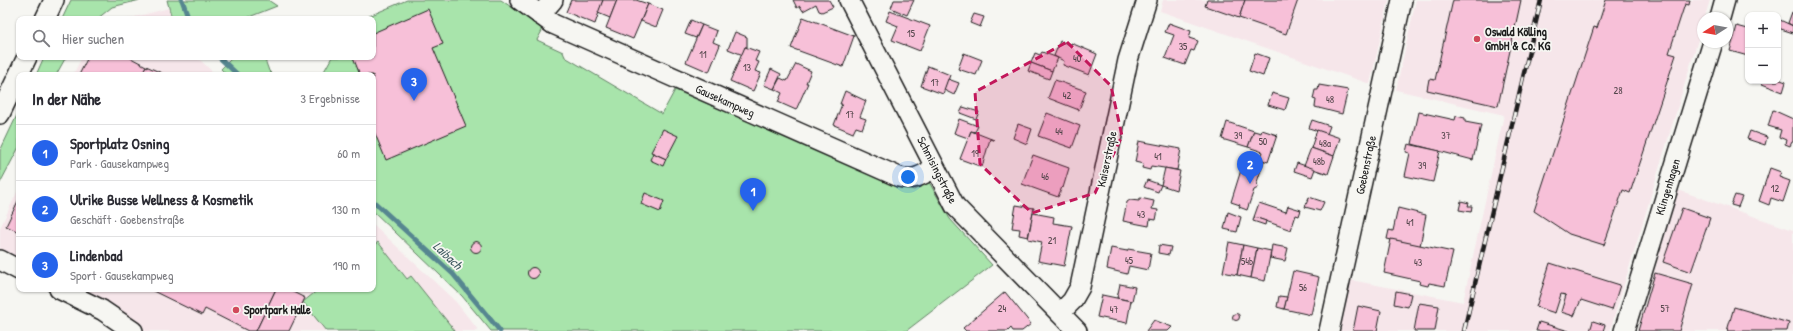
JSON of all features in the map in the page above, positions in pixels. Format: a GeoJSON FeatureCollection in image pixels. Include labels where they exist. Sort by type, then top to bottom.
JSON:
{"type":"FeatureCollection","features":[{"type":"Feature","properties":{"kind":"street"},"geometry":{"type":"LineString","coordinates":[[46,16],[54,0]]}},
{"type":"Feature","properties":{"kind":"street","name":"Gausekampweg"},"geometry":{"type":"LineString","coordinates":[[520,0],[553,24],[899,177],[908,180],[917,178],[935,168]]}},
{"type":"Feature","properties":{"kind":"street"},"geometry":{"type":"LineString","coordinates":[[540,15],[553,0]]}},
{"type":"Feature","properties":{"kind":"street","name":"Schmisingstraße"},"geometry":{"type":"LineString","coordinates":[[849,0],[955,206],[1077,331]]}},
{"type":"Feature","properties":{"kind":"street","name":"Kaiserstraße"},"geometry":{"type":"LineString","coordinates":[[1060,313],[1072,301],[1080,287],[1128,60],[1147,0]]}},
{"type":"Feature","properties":{"kind":"street","name":"Goebenstraße"},"geometry":{"type":"LineString","coordinates":[[1329,331],[1402,0]]}},
{"type":"Feature","properties":{"kind":"street"},"geometry":{"type":"LineString","coordinates":[[1722,12],[1725,0]]}},
{"type":"Feature","properties":{"kind":"street","name":"Klingenhagen"},"geometry":{"type":"LineString","coordinates":[[1624,331],[1710,48]]}},
{"type":"Feature","properties":{"kind":"street"},"geometry":{"type":"LineString","coordinates":[[20,72],[26,60]]}},
{"type":"Feature","properties":{"kind":"street"},"geometry":{"type":"LineString","coordinates":[[0,114],[16,80]]}},
{"type":"Feature","properties":{"kind":"street"},"geometry":{"type":"LineString","coordinates":[[0,260],[16,268]]}},
{"type":"Feature","properties":{"kind":"street"},"geometry":{"type":"LineString","coordinates":[[65,292],[102,310],[132,331]]}},
{"type":"Feature","properties":{"kind":"highlighted area"},"geometry":{"type":"Polygon","coordinates":[[[1067,42],[1111,86],[1122,136],[1095,193],[1032,213],[980,164],[975,92],[1067,42]]]}},
{"type":"Feature","properties":{"kind":"shaded area"},"geometry":{"type":"Polygon","coordinates":[[[1163,0],[1389,0],[1370,84],[1160,11],[1163,0]]]}},
{"type":"Feature","properties":{"kind":"shaded area"},"geometry":{"type":"Polygon","coordinates":[[[1416,0],[1710,0],[1706,12],[1697,12],[1697,43],[1610,331],[1340,331],[1351,280],[1463,302],[1504,115],[1396,90],[1416,0]]]}},
{"type":"Feature","properties":{"kind":"shaded area"},"geometry":{"type":"Polygon","coordinates":[[[169,8],[171,16],[138,16],[169,8]]]}},
{"type":"Feature","properties":{"kind":"shaded area"},"geometry":{"type":"Polygon","coordinates":[[[80,60],[200,60],[213,72],[74,72],[80,60]]]}},
{"type":"Feature","properties":{"kind":"shaded area"},"geometry":{"type":"Polygon","coordinates":[[[1678,190],[1793,230],[1793,331],[1637,331],[1678,190]]]}},
{"type":"Feature","properties":{"kind":"shaded area"},"geometry":{"type":"Polygon","coordinates":[[[16,194],[16,257],[0,249],[0,228],[16,194]]]}},
{"type":"Feature","properties":{"kind":"shaded area"},"geometry":{"type":"Polygon","coordinates":[[[376,227],[456,302],[479,331],[145,331],[84,292],[376,292],[376,227]]]}},
{"type":"Feature","properties":{"kind":"green space"},"geometry":{"type":"Polygon","coordinates":[[[71,0],[140,0],[112,7],[101,16],[63,16],[71,0]]]}},
{"type":"Feature","properties":{"kind":"green space"},"geometry":{"type":"Polygon","coordinates":[[[167,0],[268,0],[277,6],[252,16],[171,16],[167,0]]]}},
{"type":"Feature","properties":{"kind":"green space"},"geometry":{"type":"Polygon","coordinates":[[[407,0],[501,0],[543,29],[537,40],[563,52],[565,57],[662,114],[675,90],[899,186],[914,190],[929,182],[950,219],[992,265],[906,331],[491,331],[462,296],[376,214],[376,72],[324,72],[330,60],[376,60],[376,16],[369,16],[407,0]]]}},
{"type":"Feature","properties":{"kind":"green space"},"geometry":{"type":"Polygon","coordinates":[[[43,60],[64,60],[58,72],[37,72],[43,60]]]}},
{"type":"Feature","properties":{"kind":"green space"},"geometry":{"type":"Polygon","coordinates":[[[230,60],[265,60],[270,72],[224,72],[221,69],[230,60]]]}},
{"type":"Feature","properties":{"kind":"green space"},"geometry":{"type":"Polygon","coordinates":[[[16,117],[16,153],[0,183],[0,151],[16,117]]]}},
{"type":"Feature","properties":{"kind":"green space"},"geometry":{"type":"Polygon","coordinates":[[[378,242],[407,279],[411,276],[455,331],[326,331],[303,302],[315,292],[376,292],[376,244],[378,242]]]}},
{"type":"Feature","properties":{"kind":"building"},"geometry":{"type":"Polygon","coordinates":[[[571,0],[603,0],[595,24],[566,12],[571,0]]]}},
{"type":"Feature","properties":{"kind":"building"},"geometry":{"type":"Polygon","coordinates":[[[603,0],[617,0],[610,18],[598,13],[603,0]]]}},
{"type":"Feature","properties":{"kind":"building"},"geometry":{"type":"Polygon","coordinates":[[[617,0],[636,0],[648,4],[633,39],[606,28],[617,0]]]}},
{"type":"Feature","properties":{"kind":"building"},"geometry":{"type":"Polygon","coordinates":[[[793,0],[829,0],[833,7],[822,12],[819,11],[816,4],[803,11],[800,6],[797,8],[793,0]]]}},
{"type":"Feature","properties":{"kind":"building"},"geometry":{"type":"Polygon","coordinates":[[[894,0],[914,0],[907,15],[891,8],[894,0]]]}},
{"type":"Feature","properties":{"kind":"building"},"geometry":{"type":"Polygon","coordinates":[[[1207,0],[1245,0],[1239,18],[1205,6],[1207,0]]]}},
{"type":"Feature","properties":{"kind":"building"},"geometry":{"type":"Polygon","coordinates":[[[1245,0],[1298,0],[1286,34],[1239,18],[1245,0]]]}},
{"type":"Feature","properties":{"kind":"building"},"geometry":{"type":"Polygon","coordinates":[[[1453,0],[1521,0],[1498,106],[1427,90],[1429,79],[1435,80],[1453,0]]]}},
{"type":"Feature","properties":{"kind":"building"},"geometry":{"type":"Polygon","coordinates":[[[1606,0],[1690,0],[1689,5],[1685,4],[1669,53],[1676,55],[1630,193],[1623,190],[1604,245],[1569,234],[1534,211],[1594,27],[1597,28],[1606,0]]]}},
{"type":"Feature","properties":{"kind":"building"},"geometry":{"type":"Polygon","coordinates":[[[648,4],[663,10],[656,27],[641,21],[648,4]]]}},
{"type":"Feature","properties":{"kind":"building"},"geometry":{"type":"Polygon","coordinates":[[[428,9],[443,44],[433,48],[466,126],[386,160],[376,136],[376,72],[359,72],[354,60],[376,60],[376,32],[428,9]]]}},
{"type":"Feature","properties":{"kind":"building"},"geometry":{"type":"Polygon","coordinates":[[[890,11],[930,26],[920,51],[892,40],[898,26],[886,21],[890,11]]]}},
{"type":"Feature","properties":{"kind":"building"},"geometry":{"type":"Polygon","coordinates":[[[1793,12],[1793,26],[1788,23],[1793,12]]]}},
{"type":"Feature","properties":{"kind":"building"},"geometry":{"type":"Polygon","coordinates":[[[974,14],[984,17],[980,27],[970,23],[974,14]]]}},
{"type":"Feature","properties":{"kind":"building"},"geometry":{"type":"Polygon","coordinates":[[[803,17],[854,36],[843,67],[791,48],[803,17]]]}},
{"type":"Feature","properties":{"kind":"building"},"geometry":{"type":"Polygon","coordinates":[[[691,20],[702,25],[696,38],[685,34],[691,20]]]}},
{"type":"Feature","properties":{"kind":"building"},"geometry":{"type":"Polygon","coordinates":[[[1781,20],[1793,26],[1793,33],[1781,29],[1781,20]]]}},
{"type":"Feature","properties":{"kind":"building"},"geometry":{"type":"Polygon","coordinates":[[[1169,23],[1191,31],[1189,38],[1198,41],[1194,51],[1191,50],[1185,65],[1165,58],[1174,35],[1165,32],[1169,23]]]}},
{"type":"Feature","properties":{"kind":"building"},"geometry":{"type":"Polygon","coordinates":[[[702,25],[717,31],[713,42],[720,45],[709,72],[686,62],[702,25]]]}},
{"type":"Feature","properties":{"kind":"building"},"geometry":{"type":"Polygon","coordinates":[[[1737,26],[1745,28],[1745,55],[1730,51],[1731,48],[1733,48],[1733,40],[1737,26]]]}},
{"type":"Feature","properties":{"kind":"building"},"geometry":{"type":"Polygon","coordinates":[[[735,32],[747,37],[747,47],[745,47],[743,55],[728,49],[735,32]]]}},
{"type":"Feature","properties":{"kind":"building"},"geometry":{"type":"Polygon","coordinates":[[[1060,41],[1071,45],[1071,43],[1097,54],[1089,75],[1063,65],[1064,61],[1054,56],[1060,41]]]}},
{"type":"Feature","properties":{"kind":"building"},"geometry":{"type":"Polygon","coordinates":[[[745,47],[759,52],[755,61],[759,62],[755,71],[761,73],[753,91],[730,81],[745,47]]]}},
{"type":"Feature","properties":{"kind":"building"},"geometry":{"type":"Polygon","coordinates":[[[1042,52],[1058,58],[1052,71],[1031,63],[1035,53],[1040,55],[1042,52]]]}},
{"type":"Feature","properties":{"kind":"building"},"geometry":{"type":"Polygon","coordinates":[[[964,53],[982,60],[976,75],[958,69],[964,53]]]}},
{"type":"Feature","properties":{"kind":"building"},"geometry":{"type":"Polygon","coordinates":[[[1255,53],[1269,58],[1263,76],[1249,71],[1255,53]]]}},
{"type":"Feature","properties":{"kind":"building"},"geometry":{"type":"Polygon","coordinates":[[[86,60],[135,60],[146,66],[143,72],[80,72],[86,60]]]}},
{"type":"Feature","properties":{"kind":"building"},"geometry":{"type":"Polygon","coordinates":[[[1031,63],[1052,71],[1049,79],[1028,71],[1031,63]]]}},
{"type":"Feature","properties":{"kind":"building"},"geometry":{"type":"Polygon","coordinates":[[[796,64],[811,71],[806,83],[808,83],[796,110],[778,102],[782,93],[774,89],[780,78],[787,81],[796,64]]]}},
{"type":"Feature","properties":{"kind":"building"},"geometry":{"type":"Polygon","coordinates":[[[146,66],[159,72],[143,72],[146,66]]]}},
{"type":"Feature","properties":{"kind":"building"},"geometry":{"type":"Polygon","coordinates":[[[928,66],[950,75],[943,94],[921,86],[928,66]]]}},
{"type":"Feature","properties":{"kind":"building"},"geometry":{"type":"Polygon","coordinates":[[[771,69],[781,74],[774,89],[764,85],[771,69]]]}},
{"type":"Feature","properties":{"kind":"building"},"geometry":{"type":"Polygon","coordinates":[[[948,79],[959,83],[954,95],[944,90],[948,79]]]}},
{"type":"Feature","properties":{"kind":"building"},"geometry":{"type":"Polygon","coordinates":[[[1055,80],[1086,91],[1079,110],[1048,98],[1055,80]]]}},
{"type":"Feature","properties":{"kind":"building"},"geometry":{"type":"Polygon","coordinates":[[[1781,80],[1786,82],[1783,92],[1762,84],[1781,84],[1781,80]]]}},
{"type":"Feature","properties":{"kind":"building"},"geometry":{"type":"Polygon","coordinates":[[[1319,85],[1348,90],[1342,114],[1315,107],[1316,100],[1313,99],[1315,90],[1318,90],[1319,85]]]}},
{"type":"Feature","properties":{"kind":"building"},"geometry":{"type":"Polygon","coordinates":[[[845,91],[866,101],[860,117],[866,119],[862,129],[856,127],[853,133],[834,125],[845,91]]]}},
{"type":"Feature","properties":{"kind":"building"},"geometry":{"type":"Polygon","coordinates":[[[1272,93],[1289,98],[1285,110],[1268,105],[1272,93]]]}},
{"type":"Feature","properties":{"kind":"building"},"geometry":{"type":"Polygon","coordinates":[[[963,107],[979,112],[976,119],[960,113],[963,107]]]}},
{"type":"Feature","properties":{"kind":"building"},"geometry":{"type":"Polygon","coordinates":[[[1773,110],[1793,119],[1793,142],[1790,146],[1785,144],[1786,140],[1779,137],[1781,130],[1768,126],[1773,110]]]}},
{"type":"Feature","properties":{"kind":"building"},"geometry":{"type":"Polygon","coordinates":[[[1419,112],[1455,120],[1456,116],[1465,118],[1465,122],[1481,125],[1473,160],[1412,144],[1419,112]]]}},
{"type":"Feature","properties":{"kind":"building"},"geometry":{"type":"Polygon","coordinates":[[[1047,113],[1080,126],[1072,148],[1038,136],[1047,113]]]}},
{"type":"Feature","properties":{"kind":"building"},"geometry":{"type":"Polygon","coordinates":[[[959,119],[978,126],[975,132],[971,131],[968,138],[954,133],[959,119]]]}},
{"type":"Feature","properties":{"kind":"building"},"geometry":{"type":"Polygon","coordinates":[[[1312,120],[1330,126],[1327,134],[1309,128],[1312,120]]]}},
{"type":"Feature","properties":{"kind":"building"},"geometry":{"type":"Polygon","coordinates":[[[1227,122],[1254,131],[1248,147],[1222,139],[1227,122]]]}},
{"type":"Feature","properties":{"kind":"building"},"geometry":{"type":"Polygon","coordinates":[[[1018,124],[1032,129],[1027,144],[1013,138],[1018,124]]]}},
{"type":"Feature","properties":{"kind":"building"},"geometry":{"type":"Polygon","coordinates":[[[663,129],[678,136],[666,159],[651,152],[663,129]]]}},
{"type":"Feature","properties":{"kind":"building"},"geometry":{"type":"Polygon","coordinates":[[[1262,130],[1277,135],[1268,162],[1260,159],[1263,152],[1248,147],[1254,131],[1261,133],[1262,130]]]}},
{"type":"Feature","properties":{"kind":"building"},"geometry":{"type":"Polygon","coordinates":[[[1317,130],[1340,138],[1334,156],[1311,148],[1317,130]]]}},
{"type":"Feature","properties":{"kind":"building"},"geometry":{"type":"Polygon","coordinates":[[[971,131],[994,140],[990,139],[982,167],[960,159],[971,131]]]}},
{"type":"Feature","properties":{"kind":"building"},"geometry":{"type":"Polygon","coordinates":[[[1750,131],[1767,137],[1765,145],[1747,139],[1750,131]]]}},
{"type":"Feature","properties":{"kind":"building"},"geometry":{"type":"Polygon","coordinates":[[[1139,141],[1181,149],[1177,170],[1151,166],[1150,170],[1142,168],[1143,164],[1135,162],[1139,141]]]}},
{"type":"Feature","properties":{"kind":"building"},"geometry":{"type":"Polygon","coordinates":[[[1408,144],[1440,151],[1433,182],[1405,176],[1410,153],[1406,152],[1408,144]]]}},
{"type":"Feature","properties":{"kind":"building"},"geometry":{"type":"Polygon","coordinates":[[[1311,148],[1334,156],[1328,174],[1304,166],[1311,148]]]}},
{"type":"Feature","properties":{"kind":"building"},"geometry":{"type":"Polygon","coordinates":[[[653,153],[666,159],[663,166],[650,160],[653,153]]]}},
{"type":"Feature","properties":{"kind":"building"},"geometry":{"type":"Polygon","coordinates":[[[1246,154],[1264,161],[1257,182],[1258,188],[1254,190],[1247,210],[1239,207],[1240,205],[1231,202],[1246,154]]]}},
{"type":"Feature","properties":{"kind":"building"},"geometry":{"type":"Polygon","coordinates":[[[1033,155],[1069,168],[1063,188],[1062,187],[1058,197],[1022,184],[1033,155]]]}},
{"type":"Feature","properties":{"kind":"building"},"geometry":{"type":"Polygon","coordinates":[[[1297,163],[1315,169],[1312,177],[1294,171],[1297,163]]]}},
{"type":"Feature","properties":{"kind":"building"},"geometry":{"type":"Polygon","coordinates":[[[1165,168],[1180,171],[1176,190],[1161,185],[1165,168]]]}},
{"type":"Feature","properties":{"kind":"building"},"geometry":{"type":"Polygon","coordinates":[[[1770,168],[1781,172],[1779,177],[1790,181],[1783,202],[1771,198],[1769,205],[1759,201],[1770,168]]]}},
{"type":"Feature","properties":{"kind":"building"},"geometry":{"type":"Polygon","coordinates":[[[1147,180],[1161,185],[1158,192],[1144,187],[1147,180]]]}},
{"type":"Feature","properties":{"kind":"building"},"geometry":{"type":"Polygon","coordinates":[[[645,193],[664,201],[660,212],[641,204],[645,193]]]}},
{"type":"Feature","properties":{"kind":"building"},"geometry":{"type":"Polygon","coordinates":[[[1735,195],[1742,197],[1738,207],[1731,205],[1735,195]]]}},
{"type":"Feature","properties":{"kind":"building"},"geometry":{"type":"Polygon","coordinates":[[[1309,197],[1324,202],[1320,211],[1305,207],[1309,197]]]}},
{"type":"Feature","properties":{"kind":"building"},"geometry":{"type":"Polygon","coordinates":[[[1140,198],[1154,201],[1152,209],[1158,210],[1156,220],[1150,219],[1149,226],[1123,221],[1127,202],[1130,200],[1139,201],[1140,198]]]}},
{"type":"Feature","properties":{"kind":"building"},"geometry":{"type":"Polygon","coordinates":[[[1461,201],[1469,203],[1468,206],[1472,206],[1471,212],[1459,210],[1461,201]]]}},
{"type":"Feature","properties":{"kind":"building"},"geometry":{"type":"Polygon","coordinates":[[[1259,203],[1286,212],[1288,206],[1301,210],[1299,216],[1296,215],[1291,230],[1254,217],[1259,203]]]}},
{"type":"Feature","properties":{"kind":"building"},"geometry":{"type":"Polygon","coordinates":[[[16,205],[16,231],[6,226],[16,205]]]}},
{"type":"Feature","properties":{"kind":"building"},"geometry":{"type":"Polygon","coordinates":[[[1016,205],[1034,208],[1028,237],[1019,235],[1020,229],[1012,228],[1016,205]]]}},
{"type":"Feature","properties":{"kind":"building"},"geometry":{"type":"Polygon","coordinates":[[[1398,208],[1426,215],[1420,246],[1387,239],[1389,230],[1393,231],[1398,208]]]}},
{"type":"Feature","properties":{"kind":"building"},"geometry":{"type":"Polygon","coordinates":[[[1682,208],[1710,218],[1691,272],[1663,262],[1682,208]]]}},
{"type":"Feature","properties":{"kind":"building"},"geometry":{"type":"Polygon","coordinates":[[[1228,212],[1241,217],[1237,232],[1224,229],[1228,212]]]}},
{"type":"Feature","properties":{"kind":"building"},"geometry":{"type":"Polygon","coordinates":[[[1033,213],[1054,217],[1053,223],[1072,226],[1064,266],[1038,261],[1042,242],[1028,239],[1033,213]]]}},
{"type":"Feature","properties":{"kind":"building"},"geometry":{"type":"Polygon","coordinates":[[[1254,217],[1266,221],[1265,225],[1253,221],[1254,217]]]}},
{"type":"Feature","properties":{"kind":"building"},"geometry":{"type":"Polygon","coordinates":[[[1391,239],[1453,252],[1445,286],[1429,283],[1428,286],[1419,284],[1420,281],[1384,273],[1391,239]]]}},
{"type":"Feature","properties":{"kind":"building"},"geometry":{"type":"Polygon","coordinates":[[[476,241],[480,243],[482,247],[480,251],[476,253],[472,251],[470,247],[472,243],[476,241]]]}},
{"type":"Feature","properties":{"kind":"building"},"geometry":{"type":"Polygon","coordinates":[[[1229,242],[1243,245],[1237,275],[1223,272],[1229,242]]]}},
{"type":"Feature","properties":{"kind":"building"},"geometry":{"type":"Polygon","coordinates":[[[1159,245],[1171,247],[1169,255],[1158,253],[1159,245]]]}},
{"type":"Feature","properties":{"kind":"building"},"geometry":{"type":"Polygon","coordinates":[[[1243,245],[1257,248],[1251,278],[1237,275],[1243,245]]]}},
{"type":"Feature","properties":{"kind":"building"},"geometry":{"type":"Polygon","coordinates":[[[1272,245],[1288,248],[1285,261],[1270,258],[1272,245]]]}},
{"type":"Feature","properties":{"kind":"building"},"geometry":{"type":"Polygon","coordinates":[[[1111,248],[1151,253],[1148,270],[1129,266],[1127,274],[1107,269],[1111,248]]]}},
{"type":"Feature","properties":{"kind":"building"},"geometry":{"type":"Polygon","coordinates":[[[1257,248],[1271,251],[1265,281],[1251,278],[1257,248]]]}},
{"type":"Feature","properties":{"kind":"building"},"geometry":{"type":"Polygon","coordinates":[[[1550,263],[1620,285],[1612,310],[1581,300],[1574,316],[1561,312],[1566,295],[1561,294],[1555,313],[1536,307],[1550,263]]]}},
{"type":"Feature","properties":{"kind":"building"},"geometry":{"type":"Polygon","coordinates":[[[533,267],[537,269],[539,273],[537,277],[533,279],[529,277],[527,273],[529,269],[533,267]]]}},
{"type":"Feature","properties":{"kind":"building"},"geometry":{"type":"Polygon","coordinates":[[[1293,271],[1319,277],[1311,315],[1284,309],[1293,271]]]}},
{"type":"Feature","properties":{"kind":"building"},"geometry":{"type":"Polygon","coordinates":[[[1655,273],[1693,284],[1679,331],[1638,331],[1655,273]]]}},
{"type":"Feature","properties":{"kind":"building"},"geometry":{"type":"Polygon","coordinates":[[[1120,284],[1135,287],[1132,301],[1117,298],[1120,284]]]}},
{"type":"Feature","properties":{"kind":"building"},"geometry":{"type":"Polygon","coordinates":[[[1396,291],[1411,294],[1408,307],[1394,304],[1396,291]]]}},
{"type":"Feature","properties":{"kind":"building","name":"Sportpark Halle"},"geometry":{"type":"Polygon","coordinates":[[[155,292],[275,292],[256,331],[248,331],[205,309],[202,315],[155,292]]]}},
{"type":"Feature","properties":{"kind":"building"},"geometry":{"type":"Polygon","coordinates":[[[275,292],[293,292],[305,298],[289,331],[256,331],[275,292]]]}},
{"type":"Feature","properties":{"kind":"building"},"geometry":{"type":"Polygon","coordinates":[[[1005,292],[1031,324],[1022,331],[1013,331],[1011,328],[1008,331],[966,331],[963,328],[1005,292]]]}},
{"type":"Feature","properties":{"kind":"building"},"geometry":{"type":"Polygon","coordinates":[[[1102,295],[1131,301],[1127,323],[1097,317],[1102,295]]]}},
{"type":"Feature","properties":{"kind":"building"},"geometry":{"type":"Polygon","coordinates":[[[1279,296],[1287,297],[1284,309],[1277,307],[1279,296]]]}},
{"type":"Feature","properties":{"kind":"building"},"geometry":{"type":"Polygon","coordinates":[[[1419,303],[1439,306],[1435,331],[1414,331],[1419,303]]]}},
{"type":"Feature","properties":{"kind":"building"},"geometry":{"type":"Polygon","coordinates":[[[1358,306],[1381,311],[1377,331],[1353,331],[1358,306]]]}},
{"type":"Feature","properties":{"kind":"building"},"geometry":{"type":"Polygon","coordinates":[[[1734,307],[1789,323],[1787,331],[1727,331],[1734,307]]]}},
{"type":"Feature","properties":{"kind":"building"},"geometry":{"type":"Polygon","coordinates":[[[1236,313],[1239,314],[1239,320],[1236,321],[1233,320],[1232,317],[1233,314],[1236,313]]]}},
{"type":"Feature","properties":{"kind":"building"},"geometry":{"type":"Polygon","coordinates":[[[1154,320],[1172,327],[1168,331],[1146,331],[1154,320]]]}},
{"type":"Feature","properties":{"kind":"building"},"geometry":{"type":"Polygon","coordinates":[[[1593,321],[1605,325],[1603,331],[1590,331],[1593,321]]]}},
{"type":"Feature","properties":{"kind":"building"},"geometry":{"type":"Polygon","coordinates":[[[1539,322],[1569,331],[1536,331],[1539,322]]]}},
{"type":"Feature","properties":{"kind":"waterway","name":"Laibach"},"geometry":{"type":"LineString","coordinates":[[182,0],[188,16]]}},
{"type":"Feature","properties":{"kind":"waterway","name":"Laibach"},"geometry":{"type":"LineString","coordinates":[[222,60],[235,72]]}},
{"type":"Feature","properties":{"kind":"waterway","name":"Laibach"},"geometry":{"type":"LineString","coordinates":[[376,204],[453,274],[500,331]]}},
{"type":"Feature","properties":{"kind":"railway"},"geometry":{"type":"LineString","coordinates":[[1464,331],[1541,0]]}},
{"type":"Feature","properties":{"kind":"place","name":"Oswald Kölling GmbH & Co. KG"},"geometry":{"type":"Point","coordinates":[1477,39]}},
{"type":"Feature","properties":{"kind":"place","name":"Lindenbad"},"geometry":{"type":"Point","coordinates":[414,101]}},
{"type":"Feature","properties":{"kind":"place","name":"Ulrike Busse Wellness & Kosmetik"},"geometry":{"type":"Point","coordinates":[1250,184]}},
{"type":"Feature","properties":{"kind":"place","name":"Sportplatz Osning"},"geometry":{"type":"Point","coordinates":[753,211]}},
{"type":"Feature","properties":{"kind":"place","name":"Sportpark Halle"},"geometry":{"type":"Point","coordinates":[236,310]}}]}
